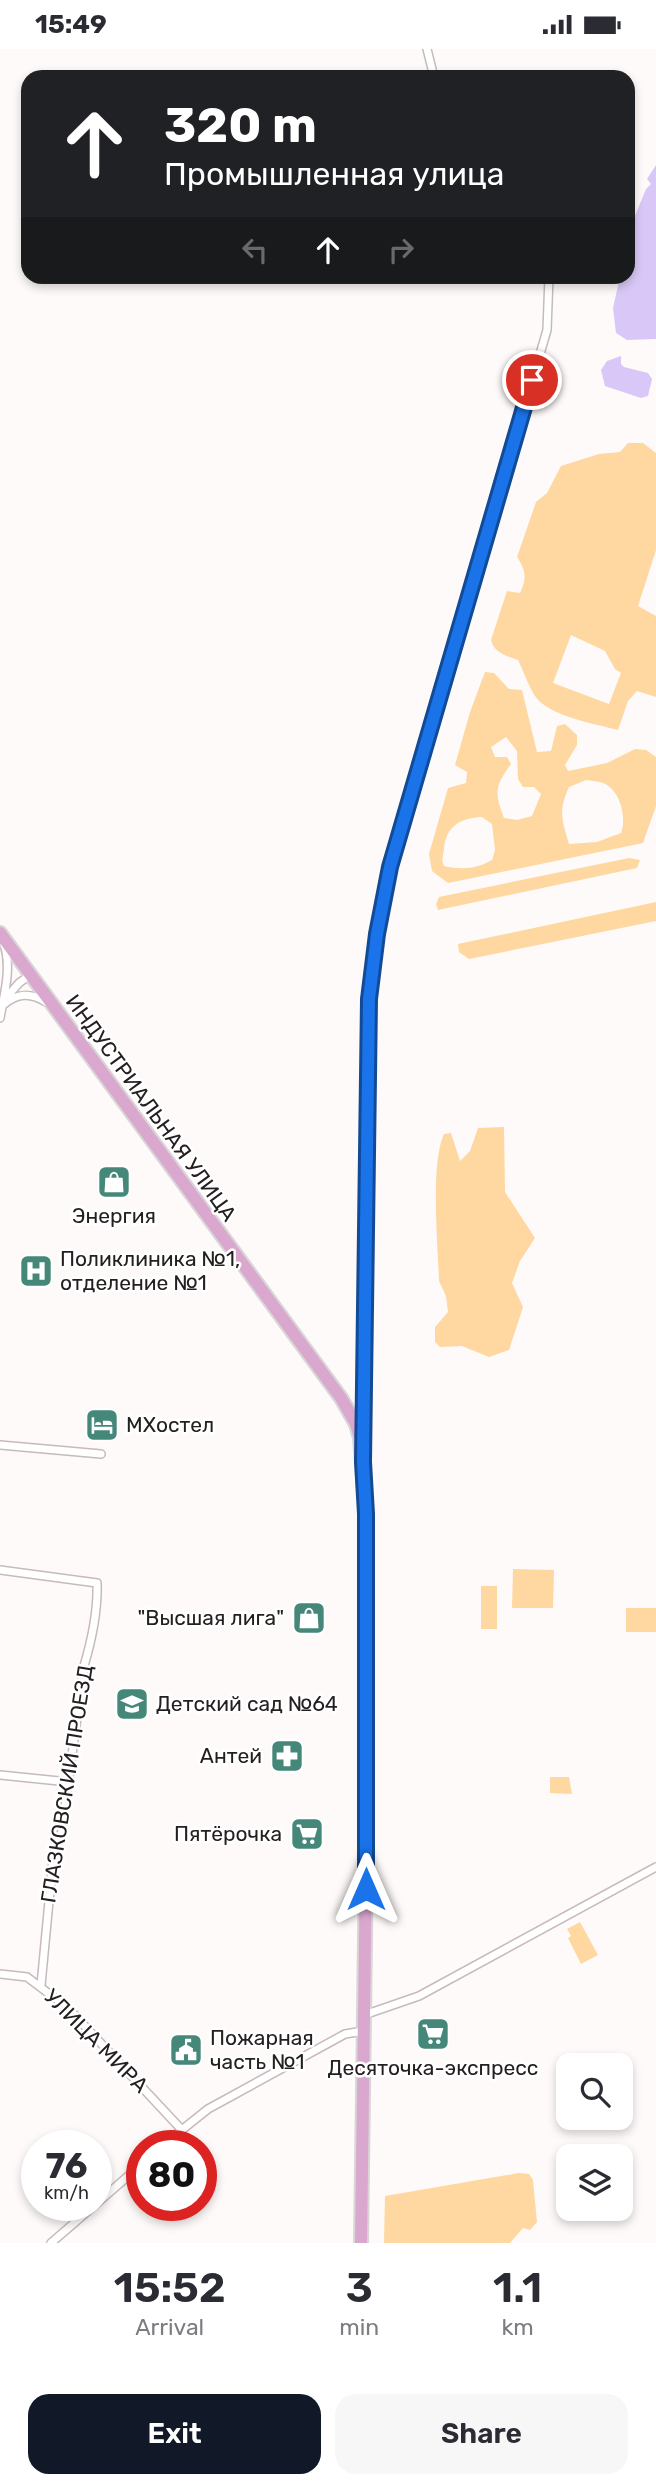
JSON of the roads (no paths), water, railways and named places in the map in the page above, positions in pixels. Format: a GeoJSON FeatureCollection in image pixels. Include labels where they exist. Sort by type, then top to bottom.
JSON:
{"type":"FeatureCollection","features":[{"type":"Feature","properties":{"kind":"highway","name":"ИНДУСТРИАЛЬНАЯ УЛИЦА"},"geometry":{"type":"LineString","coordinates":[[0,933],[341,1398],[356,1424],[363,1462],[366,1514],[361,2243]]}},
{"type":"Feature","properties":{"kind":"street"},"geometry":{"type":"LineString","coordinates":[[427,49],[432,70]]}},
{"type":"Feature","properties":{"kind":"street"},"geometry":{"type":"LineString","coordinates":[[363,1462],[369,999],[377,934],[390,867],[547,330],[549,284]]}},
{"type":"Feature","properties":{"kind":"street"},"geometry":{"type":"LineString","coordinates":[[0,933],[6,950],[7,968],[7,986],[0,1019]]}},
{"type":"Feature","properties":{"kind":"street"},"geometry":{"type":"LineString","coordinates":[[2,1005],[19,983],[30,975]]}},
{"type":"Feature","properties":{"kind":"street"},"geometry":{"type":"LineString","coordinates":[[2,1005],[10,999],[30,994],[53,1007]]}},
{"type":"Feature","properties":{"kind":"street"},"geometry":{"type":"LineString","coordinates":[[0,1445],[101,1454]]}},
{"type":"Feature","properties":{"kind":"street","name":"ГЛАЗКОВСКИЙ ПРОЕЗД"},"geometry":{"type":"LineString","coordinates":[[0,1570],[97,1583],[97,1601],[84,1666],[61,1836],[54,1849],[41,1985]]}},
{"type":"Feature","properties":{"kind":"street"},"geometry":{"type":"LineString","coordinates":[[0,1775],[69,1782]]}},
{"type":"Feature","properties":{"kind":"street"},"geometry":{"type":"LineString","coordinates":[[364,2015],[419,1996],[656,1867]]}},
{"type":"Feature","properties":{"kind":"street","name":"УЛИЦА МИРА"},"geometry":{"type":"LineString","coordinates":[[0,1974],[27,1977],[68,2008],[181,2129]]}},
{"type":"Feature","properties":{"kind":"street"},"geometry":{"type":"LineString","coordinates":[[181,2129],[208,2109],[345,2035],[364,2031]]}},
{"type":"Feature","properties":{"kind":"street"},"geometry":{"type":"LineString","coordinates":[[112,2190],[126,2178]]}},
{"type":"Feature","properties":{"kind":"street"},"geometry":{"type":"LineString","coordinates":[[51,2243],[76,2221]]}},
{"type":"Feature","properties":{"kind":"place","name":"Энергия"},"geometry":{"type":"Point","coordinates":[114,1182]}},
{"type":"Feature","properties":{"kind":"place","name":"Поликлиника №1, отделение №1"},"geometry":{"type":"Point","coordinates":[36,1271]}},
{"type":"Feature","properties":{"kind":"place","name":"МХостел"},"geometry":{"type":"Point","coordinates":[102,1425]}},
{"type":"Feature","properties":{"kind":"place","name":"\"Высшая лига\""},"geometry":{"type":"Point","coordinates":[309,1618]}},
{"type":"Feature","properties":{"kind":"place","name":"Детский сад №64"},"geometry":{"type":"Point","coordinates":[132,1704]}},
{"type":"Feature","properties":{"kind":"place","name":"Антей"},"geometry":{"type":"Point","coordinates":[287,1756]}},
{"type":"Feature","properties":{"kind":"place","name":"Пятёрочка"},"geometry":{"type":"Point","coordinates":[307,1834]}},
{"type":"Feature","properties":{"kind":"place","name":"Десяточка-экспресс"},"geometry":{"type":"Point","coordinates":[433,2034]}},
{"type":"Feature","properties":{"kind":"place","name":"Пожарная часть №1"},"geometry":{"type":"Point","coordinates":[186,2050]}}]}
